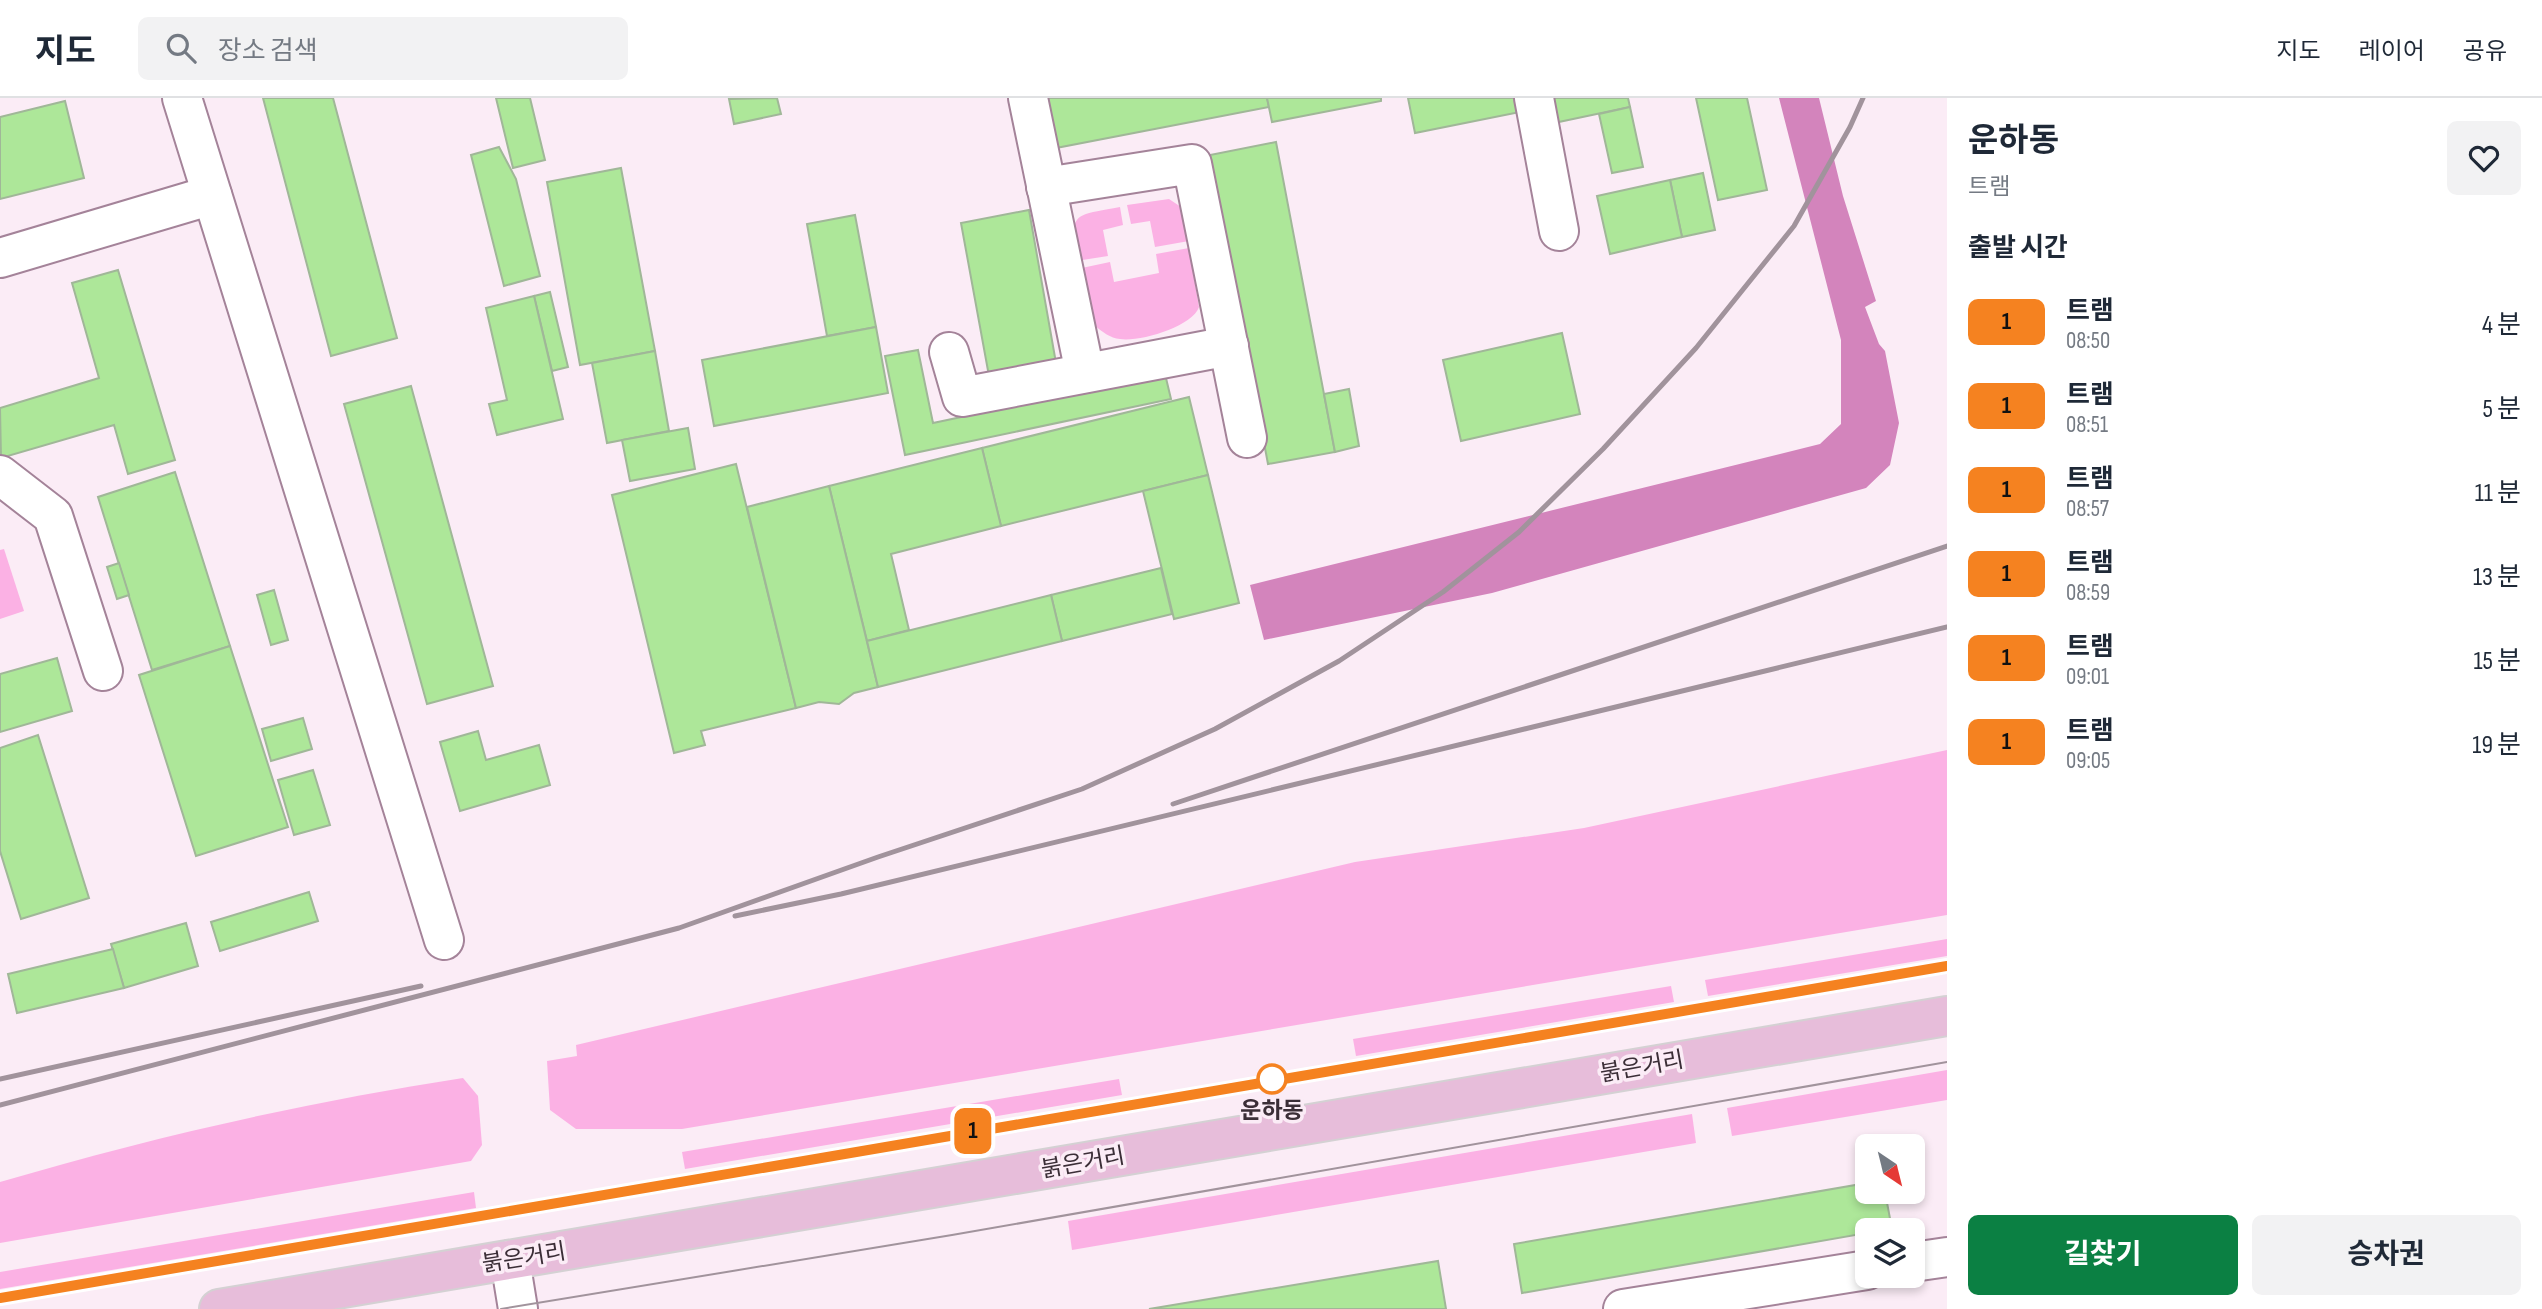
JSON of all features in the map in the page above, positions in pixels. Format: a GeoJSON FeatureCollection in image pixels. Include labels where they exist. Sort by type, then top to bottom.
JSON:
{"type":"FeatureCollection","features":[{"type":"Feature","properties":{"kind":"main road","name":"붉은거리"},"geometry":{"type":"LineString","coordinates":[[219,1309],[1947,1016]]}},
{"type":"Feature","properties":{"kind":"street"},"geometry":{"type":"LineString","coordinates":[[182,98],[444,940]]}},
{"type":"Feature","properties":{"kind":"street"},"geometry":{"type":"LineString","coordinates":[[1028,98],[1085,373]]}},
{"type":"Feature","properties":{"kind":"street"},"geometry":{"type":"LineString","coordinates":[[1534,98],[1559,231]]}},
{"type":"Feature","properties":{"kind":"street"},"geometry":{"type":"LineString","coordinates":[[1046,187],[1192,164],[1247,438]]}},
{"type":"Feature","properties":{"kind":"street"},"geometry":{"type":"LineString","coordinates":[[0,258],[212,195]]}},
{"type":"Feature","properties":{"kind":"street"},"geometry":{"type":"LineString","coordinates":[[948,352],[962,397],[1228,346]]}},
{"type":"Feature","properties":{"kind":"street"},"geometry":{"type":"LineString","coordinates":[[0,475],[53,516],[103,671]]}},
{"type":"Feature","properties":{"kind":"street"},"geometry":{"type":"LineString","coordinates":[[1925,1260],[1947,1257]]}},
{"type":"Feature","properties":{"kind":"street"},"geometry":{"type":"LineString","coordinates":[[510,1260],[518,1309]]}},
{"type":"Feature","properties":{"kind":"street"},"geometry":{"type":"LineString","coordinates":[[1623,1309],[1855,1272]]}},
{"type":"Feature","properties":{"kind":"shaded area"},"geometry":{"type":"Polygon","coordinates":[[[1779,98],[1819,98],[1843,196],[1876,301],[1865,307],[1879,344],[1885,351],[1899,423],[1890,465],[1866,488],[1492,593],[1264,640],[1250,585],[1820,444],[1841,424],[1841,340],[1779,98]]]}},
{"type":"Feature","properties":{"kind":"shaded area"},"geometry":{"type":"Polygon","coordinates":[[[1169,199],[1181,207],[1189,241],[1155,247],[1150,221],[1131,224],[1127,205],[1169,199]]]}},
{"type":"Feature","properties":{"kind":"shaded area"},"geometry":{"type":"Polygon","coordinates":[[[1120,207],[1123,225],[1103,230],[1108,256],[1076,261],[1074,233],[1078,219],[1092,212],[1120,207]]]}},
{"type":"Feature","properties":{"kind":"shaded area"},"geometry":{"type":"Polygon","coordinates":[[[1189,248],[1199,307],[1187,321],[1164,332],[1129,339],[1113,337],[1095,326],[1077,269],[1110,262],[1114,282],[1159,273],[1156,254],[1189,248]]]}},
{"type":"Feature","properties":{"kind":"shaded area"},"geometry":{"type":"Polygon","coordinates":[[[4,549],[24,611],[0,619],[0,550],[4,549]]]}},
{"type":"Feature","properties":{"kind":"shaded area"},"geometry":{"type":"Polygon","coordinates":[[[1947,750],[1947,915],[682,1129],[576,1129],[550,1110],[547,1061],[577,1056],[576,1045],[1355,862],[1584,828],[1947,750]]]}},
{"type":"Feature","properties":{"kind":"shaded area"},"geometry":{"type":"Polygon","coordinates":[[[1947,939],[1947,956],[1708,996],[1705,980],[1947,939]]]}},
{"type":"Feature","properties":{"kind":"shaded area"},"geometry":{"type":"Polygon","coordinates":[[[1671,986],[1674,1002],[1356,1056],[1353,1039],[1671,986]]]}},
{"type":"Feature","properties":{"kind":"shaded area"},"geometry":{"type":"Polygon","coordinates":[[[1947,1070],[1947,1100],[1732,1136],[1727,1108],[1947,1070]]]}},
{"type":"Feature","properties":{"kind":"shaded area"},"geometry":{"type":"Polygon","coordinates":[[[463,1078],[478,1096],[482,1145],[471,1161],[0,1243],[0,1182],[230,1122],[463,1078]]]}},
{"type":"Feature","properties":{"kind":"shaded area"},"geometry":{"type":"Polygon","coordinates":[[[1119,1079],[1122,1095],[685,1169],[682,1152],[1119,1079]]]}},
{"type":"Feature","properties":{"kind":"shaded area"},"geometry":{"type":"Polygon","coordinates":[[[1692,1114],[1696,1143],[1072,1250],[1068,1221],[1692,1114]]]}},
{"type":"Feature","properties":{"kind":"shaded area"},"geometry":{"type":"Polygon","coordinates":[[[474,1192],[476,1208],[0,1289],[0,1272],[474,1192]]]}},
{"type":"Feature","properties":{"kind":"building"},"geometry":{"type":"Polygon","coordinates":[[[263,98],[333,98],[397,338],[331,356],[263,98]]]}},
{"type":"Feature","properties":{"kind":"building"},"geometry":{"type":"Polygon","coordinates":[[[496,98],[530,98],[545,160],[513,168],[496,98]]]}},
{"type":"Feature","properties":{"kind":"building"},"geometry":{"type":"Polygon","coordinates":[[[777,98],[781,114],[734,124],[729,99],[777,98]]]}},
{"type":"Feature","properties":{"kind":"building"},"geometry":{"type":"Polygon","coordinates":[[[1047,98],[1267,98],[1269,107],[1056,148],[1047,98]]]}},
{"type":"Feature","properties":{"kind":"building"},"geometry":{"type":"Polygon","coordinates":[[[1267,98],[1381,98],[1381,101],[1272,122],[1267,98]]]}},
{"type":"Feature","properties":{"kind":"building"},"geometry":{"type":"Polygon","coordinates":[[[1408,98],[1517,98],[1520,112],[1415,133],[1408,98]]]}},
{"type":"Feature","properties":{"kind":"building"},"geometry":{"type":"Polygon","coordinates":[[[1549,98],[1628,98],[1630,107],[1554,123],[1549,98]]]}},
{"type":"Feature","properties":{"kind":"building"},"geometry":{"type":"Polygon","coordinates":[[[1696,98],[1747,98],[1767,190],[1718,200],[1696,98]]]}},
{"type":"Feature","properties":{"kind":"building"},"geometry":{"type":"Polygon","coordinates":[[[65,101],[84,178],[0,199],[0,117],[65,101]]]}},
{"type":"Feature","properties":{"kind":"building"},"geometry":{"type":"Polygon","coordinates":[[[1630,107],[1643,167],[1612,173],[1599,114],[1630,107]]]}},
{"type":"Feature","properties":{"kind":"building"},"geometry":{"type":"Polygon","coordinates":[[[1276,142],[1335,452],[1268,464],[1210,155],[1276,142]]]}},
{"type":"Feature","properties":{"kind":"building"},"geometry":{"type":"Polygon","coordinates":[[[499,147],[516,179],[540,276],[504,286],[471,155],[499,147]]]}},
{"type":"Feature","properties":{"kind":"building"},"geometry":{"type":"Polygon","coordinates":[[[621,168],[655,351],[580,365],[547,182],[621,168]]]}},
{"type":"Feature","properties":{"kind":"building"},"geometry":{"type":"Polygon","coordinates":[[[1703,173],[1715,230],[1682,237],[1670,180],[1703,173]]]}},
{"type":"Feature","properties":{"kind":"building"},"geometry":{"type":"Polygon","coordinates":[[[1670,180],[1682,237],[1610,254],[1597,196],[1670,180]]]}},
{"type":"Feature","properties":{"kind":"building"},"geometry":{"type":"Polygon","coordinates":[[[1029,210],[1056,363],[989,376],[961,223],[1029,210]]]}},
{"type":"Feature","properties":{"kind":"building"},"geometry":{"type":"Polygon","coordinates":[[[855,215],[876,327],[827,336],[807,224],[855,215]]]}},
{"type":"Feature","properties":{"kind":"building"},"geometry":{"type":"Polygon","coordinates":[[[118,270],[175,460],[128,474],[114,425],[1,458],[0,408],[99,378],[72,283],[118,270]]]}},
{"type":"Feature","properties":{"kind":"building"},"geometry":{"type":"Polygon","coordinates":[[[550,292],[568,367],[552,371],[534,296],[550,292]]]}},
{"type":"Feature","properties":{"kind":"building"},"geometry":{"type":"Polygon","coordinates":[[[534,296],[563,419],[497,435],[489,404],[507,400],[486,308],[534,296]]]}},
{"type":"Feature","properties":{"kind":"building"},"geometry":{"type":"Polygon","coordinates":[[[876,327],[888,393],[714,426],[702,360],[876,327]]]}},
{"type":"Feature","properties":{"kind":"building"},"geometry":{"type":"Polygon","coordinates":[[[1562,333],[1580,414],[1461,441],[1443,360],[1562,333]]]}},
{"type":"Feature","properties":{"kind":"building"},"geometry":{"type":"Polygon","coordinates":[[[918,350],[933,423],[1165,374],[1171,399],[905,455],[885,356],[918,350]]]}},
{"type":"Feature","properties":{"kind":"building"},"geometry":{"type":"Polygon","coordinates":[[[655,351],[669,431],[607,443],[592,363],[655,351]]]}},
{"type":"Feature","properties":{"kind":"building"},"geometry":{"type":"Polygon","coordinates":[[[411,386],[493,686],[427,704],[344,404],[411,386]]]}},
{"type":"Feature","properties":{"kind":"building"},"geometry":{"type":"Polygon","coordinates":[[[1349,389],[1359,446],[1335,452],[1324,394],[1349,389]]]}},
{"type":"Feature","properties":{"kind":"building"},"geometry":{"type":"Polygon","coordinates":[[[1189,397],[1208,475],[1001,526],[982,448],[1189,397]]]}},
{"type":"Feature","properties":{"kind":"building"},"geometry":{"type":"Polygon","coordinates":[[[688,428],[695,469],[630,481],[622,440],[688,428]]]}},
{"type":"Feature","properties":{"kind":"building"},"geometry":{"type":"Polygon","coordinates":[[[982,448],[1001,526],[891,554],[909,630],[867,641],[829,486],[982,448]]]}},
{"type":"Feature","properties":{"kind":"building"},"geometry":{"type":"Polygon","coordinates":[[[736,464],[796,708],[701,731],[705,745],[674,753],[612,495],[736,464]]]}},
{"type":"Feature","properties":{"kind":"building"},"geometry":{"type":"Polygon","coordinates":[[[175,472],[230,646],[152,670],[98,497],[175,472]]]}},
{"type":"Feature","properties":{"kind":"building"},"geometry":{"type":"Polygon","coordinates":[[[1208,475],[1239,603],[1174,619],[1143,491],[1208,475]]]}},
{"type":"Feature","properties":{"kind":"building"},"geometry":{"type":"Polygon","coordinates":[[[829,486],[878,687],[854,693],[839,704],[819,702],[796,708],[747,507],[829,486]]]}},
{"type":"Feature","properties":{"kind":"building"},"geometry":{"type":"Polygon","coordinates":[[[119,563],[129,595],[117,599],[107,567],[119,563]]]}},
{"type":"Feature","properties":{"kind":"building"},"geometry":{"type":"Polygon","coordinates":[[[1161,568],[1172,614],[1062,641],[1051,595],[1161,568]]]}},
{"type":"Feature","properties":{"kind":"building"},"geometry":{"type":"Polygon","coordinates":[[[274,590],[288,640],[271,645],[257,595],[274,590]]]}},
{"type":"Feature","properties":{"kind":"building"},"geometry":{"type":"Polygon","coordinates":[[[1051,595],[1062,641],[878,687],[867,641],[1051,595]]]}},
{"type":"Feature","properties":{"kind":"building"},"geometry":{"type":"Polygon","coordinates":[[[230,646],[288,827],[196,856],[139,675],[230,646]]]}},
{"type":"Feature","properties":{"kind":"building"},"geometry":{"type":"Polygon","coordinates":[[[57,658],[72,711],[0,732],[0,674],[57,658]]]}},
{"type":"Feature","properties":{"kind":"building"},"geometry":{"type":"Polygon","coordinates":[[[303,718],[312,749],[271,761],[262,729],[303,718]]]}},
{"type":"Feature","properties":{"kind":"building"},"geometry":{"type":"Polygon","coordinates":[[[478,731],[486,760],[539,745],[550,785],[460,811],[440,742],[478,731]]]}},
{"type":"Feature","properties":{"kind":"building"},"geometry":{"type":"Polygon","coordinates":[[[38,735],[89,898],[21,919],[0,851],[0,748],[38,735]]]}},
{"type":"Feature","properties":{"kind":"building"},"geometry":{"type":"Polygon","coordinates":[[[313,770],[330,825],[294,835],[278,780],[313,770]]]}},
{"type":"Feature","properties":{"kind":"building"},"geometry":{"type":"Polygon","coordinates":[[[309,892],[318,921],[220,951],[211,922],[309,892]]]}},
{"type":"Feature","properties":{"kind":"building"},"geometry":{"type":"Polygon","coordinates":[[[186,923],[198,966],[124,988],[111,944],[186,923]]]}},
{"type":"Feature","properties":{"kind":"building"},"geometry":{"type":"Polygon","coordinates":[[[113,949],[124,988],[17,1013],[8,974],[113,949]]]}},
{"type":"Feature","properties":{"kind":"building"},"geometry":{"type":"Polygon","coordinates":[[[1855,1185],[1855,1204],[1887,1204],[1890,1218],[1855,1218],[1855,1235],[1522,1293],[1514,1244],[1855,1185]]]}},
{"type":"Feature","properties":{"kind":"building"},"geometry":{"type":"Polygon","coordinates":[[[1438,1261],[1446,1309],[1149,1309],[1438,1261]]]}},
{"type":"Feature","properties":{"kind":"tram line"},"geometry":{"type":"LineString","coordinates":[[0,1298],[1947,966]]}},
{"type":"Feature","properties":{"kind":"tram line","name":"1"},"geometry":{"type":"LineString","coordinates":[[0,1298],[1947,966]]}},
{"type":"Feature","properties":{"kind":"tram line"},"geometry":{"type":"LineString","coordinates":[[501,1309],[952,1235],[1947,1062]]}},
{"type":"Feature","properties":{"kind":"railway"},"geometry":{"type":"LineString","coordinates":[[0,1105],[679,928],[878,857],[1082,789],[1215,729],[1339,661],[1443,592],[1519,532],[1603,449],[1696,348],[1794,226],[1850,127],[1863,98]]}},
{"type":"Feature","properties":{"kind":"railway"},"geometry":{"type":"LineString","coordinates":[[1173,804],[1947,546]]}},
{"type":"Feature","properties":{"kind":"railway"},"geometry":{"type":"LineString","coordinates":[[735,916],[841,894],[1947,627]]}},
{"type":"Feature","properties":{"kind":"railway"},"geometry":{"type":"LineString","coordinates":[[0,1079],[421,986]]}},
{"type":"Feature","properties":{"kind":"place","name":"운하동"},"geometry":{"type":"Point","coordinates":[1272,1079]}}]}
